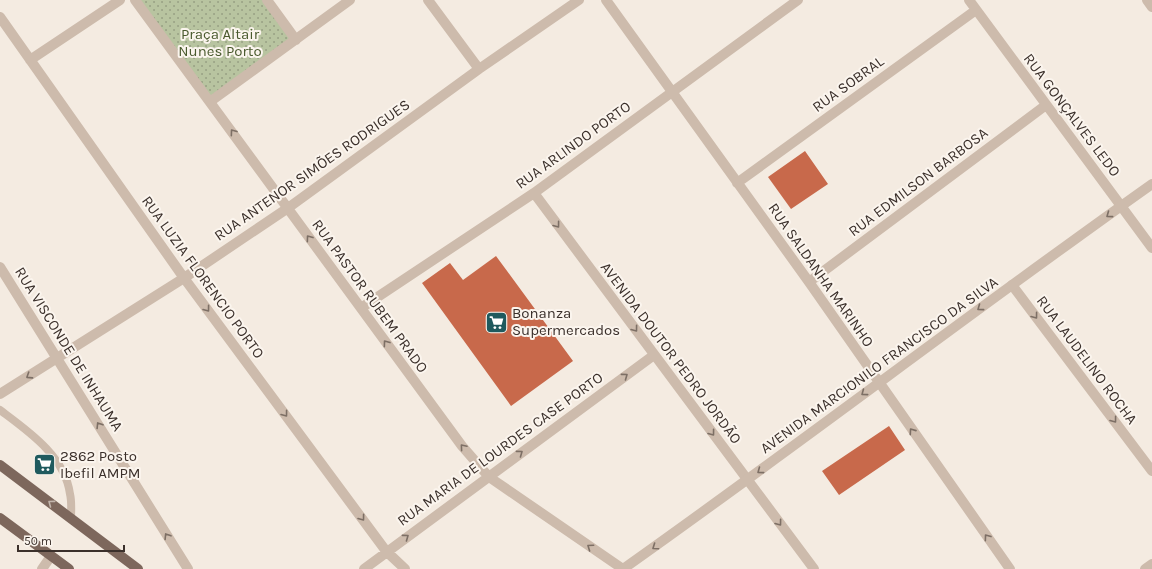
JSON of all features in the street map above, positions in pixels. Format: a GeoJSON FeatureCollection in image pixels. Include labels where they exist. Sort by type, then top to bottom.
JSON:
{"type":"FeatureCollection","features":[{"type":"Feature","properties":{"kind":"main road"},"geometry":{"type":"LineString","coordinates":[[0,465],[138,569]]}},
{"type":"Feature","properties":{"kind":"main road"},"geometry":{"type":"LineString","coordinates":[[0,518],[69,569]]}},
{"type":"Feature","properties":{"kind":"street"},"geometry":{"type":"LineString","coordinates":[[30,60],[120,0]]}},
{"type":"Feature","properties":{"kind":"street","name":"RUA PASTOR RUBEM PRADO"},"geometry":{"type":"LineString","coordinates":[[135,0],[462,446],[489,477],[623,569]]}},
{"type":"Feature","properties":{"kind":"street"},"geometry":{"type":"LineString","coordinates":[[267,0],[296,40]]}},
{"type":"Feature","properties":{"kind":"street"},"geometry":{"type":"LineString","coordinates":[[210,101],[350,0]]}},
{"type":"Feature","properties":{"kind":"street"},"geometry":{"type":"LineString","coordinates":[[428,0],[479,69]]}},
{"type":"Feature","properties":{"kind":"street","name":"RUA ANTENOR SIMÕES RODRIGUES"},"geometry":{"type":"LineString","coordinates":[[0,394],[184,278],[288,208],[479,69],[579,0]]}},
{"type":"Feature","properties":{"kind":"street","name":"RUA SALDANHA MARINHO"},"geometry":{"type":"LineString","coordinates":[[606,0],[809,282],[1010,569]]}},
{"type":"Feature","properties":{"kind":"street","name":"RUA ARLINDO PORTO"},"geometry":{"type":"LineString","coordinates":[[361,308],[534,193],[798,0]]}},
{"type":"Feature","properties":{"kind":"street","name":"RUA GONÇALVES LEDO"},"geometry":{"type":"LineString","coordinates":[[969,0],[1152,248]]}},
{"type":"Feature","properties":{"kind":"street"},"geometry":{"type":"LineString","coordinates":[[1147,0],[1152,7]]}},
{"type":"Feature","properties":{"kind":"street","name":"RUA SOBRAL"},"geometry":{"type":"LineString","coordinates":[[737,182],[976,10]]}},
{"type":"Feature","properties":{"kind":"street","name":"RUA LUZIA FLORENCIO PORTO"},"geometry":{"type":"LineString","coordinates":[[0,17],[184,278],[386,551],[405,569]]}},
{"type":"Feature","properties":{"kind":"street","name":"RUA EDMILSON BARBOSA"},"geometry":{"type":"LineString","coordinates":[[809,282],[1046,104]]}},
{"type":"Feature","properties":{"kind":"street","name":"AVENIDA MARCIONILO FRANCISCO DA SILVA"},"geometry":{"type":"LineString","coordinates":[[623,569],[748,481],[878,382],[1152,184]]}},
{"type":"Feature","properties":{"kind":"street","name":"AVENIDA DOUTOR PEDRO JORDÃO"},"geometry":{"type":"LineString","coordinates":[[534,193],[814,569]]}},
{"type":"Feature","properties":{"kind":"street","name":"RUA VISCONDE DE INHAUMA"},"geometry":{"type":"LineString","coordinates":[[0,267],[58,357],[188,569]]}},
{"type":"Feature","properties":{"kind":"street","name":"RUA LAUDELINO ROCHA"},"geometry":{"type":"LineString","coordinates":[[1012,285],[1152,471]]}},
{"type":"Feature","properties":{"kind":"street","name":"RUA MARIA DE LOURDES CASE PORTO"},"geometry":{"type":"LineString","coordinates":[[364,569],[386,551],[654,355]]}},
{"type":"Feature","properties":{"kind":"street"},"geometry":{"type":"LineString","coordinates":[[42,569],[51,556]]}},
{"type":"Feature","properties":{"kind":"street"},"geometry":{"type":"LineString","coordinates":[[1145,569],[1152,564]]}},
{"type":"Feature","properties":{"kind":"lane"},"geometry":{"type":"LineString","coordinates":[[0,410],[30,433],[56,460],[65,476],[70,494],[71,519]]}},
{"type":"Feature","properties":{"kind":"green space","name":"Praça Altair Nunes Porto"},"geometry":{"type":"Polygon","coordinates":[[[135,0],[267,0],[296,40],[211,101],[135,0]]]}},
{"type":"Feature","properties":{"kind":"building"},"geometry":{"type":"Polygon","coordinates":[[[805,151],[828,184],[791,209],[768,177],[805,151]]]}},
{"type":"Feature","properties":{"kind":"building","name":"Bonanza Supermercados"},"geometry":{"type":"Polygon","coordinates":[[[496,256],[573,361],[511,406],[422,283],[450,263],[463,280],[496,256]]]}},
{"type":"Feature","properties":{"kind":"building"},"geometry":{"type":"Polygon","coordinates":[[[889,426],[905,450],[839,495],[822,471],[889,426]]]}},
{"type":"Feature","properties":{"kind":"place","name":"Bonanza Supermercados"},"geometry":{"type":"Point","coordinates":[497,322]}},
{"type":"Feature","properties":{"kind":"place","name":"2862 Posto Ibefil AMPM"},"geometry":{"type":"Point","coordinates":[44,465]}}]}
